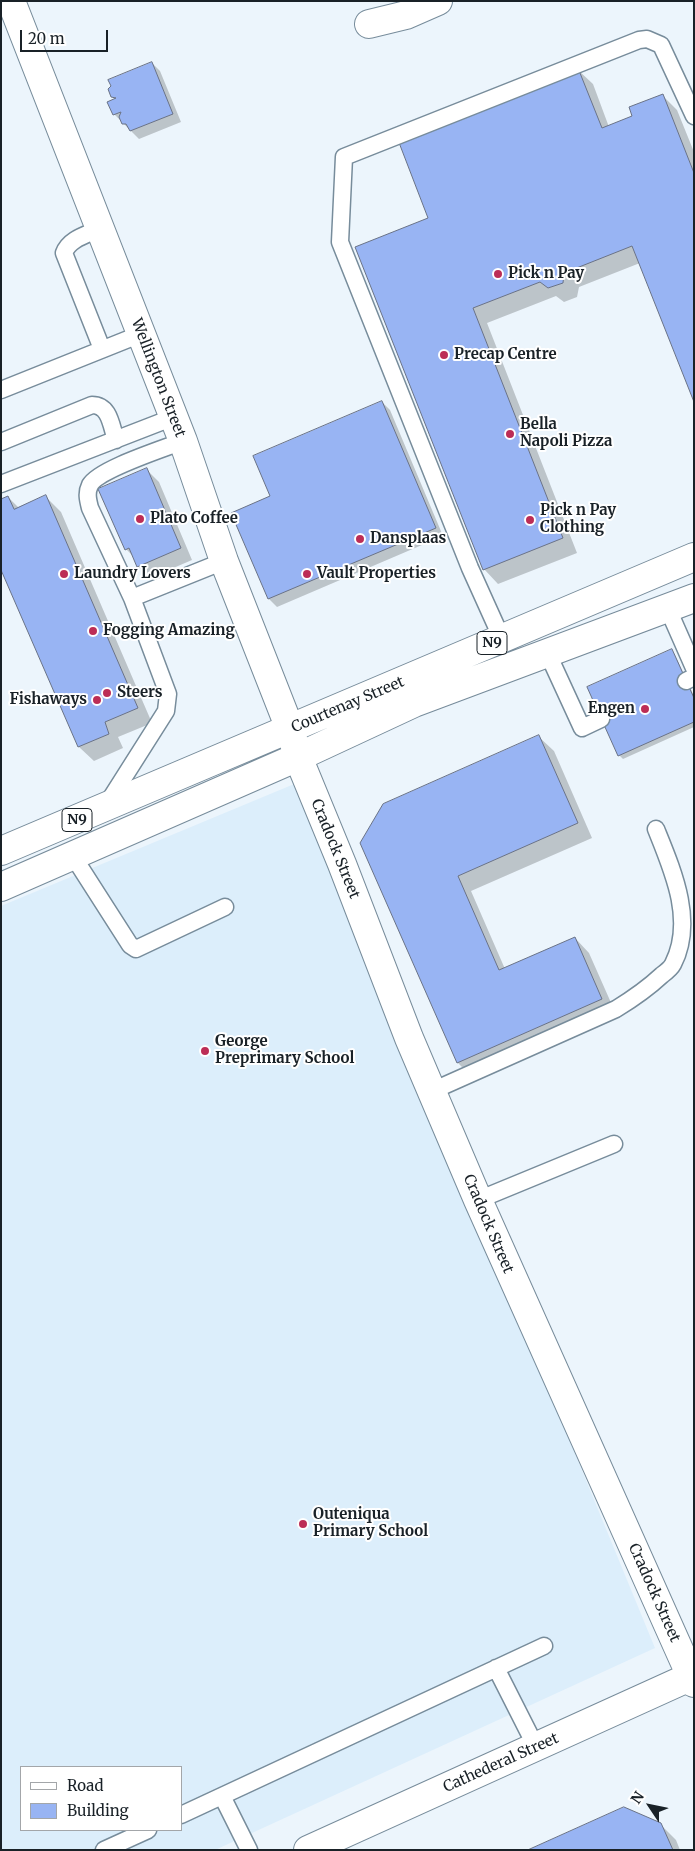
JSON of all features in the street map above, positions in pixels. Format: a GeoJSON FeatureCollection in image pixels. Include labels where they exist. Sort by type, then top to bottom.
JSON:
{"type":"FeatureCollection","features":[{"type":"Feature","properties":{"kind":"main road","name":"Wellington Street"},"geometry":{"type":"LineString","coordinates":[[12,1],[178,429],[224,561],[290,729],[298,757]]}},
{"type":"Feature","properties":{"kind":"main road"},"geometry":{"type":"LineString","coordinates":[[368,24],[406,15],[438,1]]}},
{"type":"Feature","properties":{"kind":"main road","name":"Courtenay Street"},"geometry":{"type":"LineString","coordinates":[[1,852],[694,557]]}},
{"type":"Feature","properties":{"kind":"main road","name":"Courtenay Street"},"geometry":{"type":"LineString","coordinates":[[1,887],[414,704],[694,598]]}},
{"type":"Feature","properties":{"kind":"main road","name":"Cradock Street"},"geometry":{"type":"LineString","coordinates":[[298,757],[432,1091],[478,1200],[693,1678]]}},
{"type":"Feature","properties":{"kind":"main road","name":"Cathederal Street"},"geometry":{"type":"LineString","coordinates":[[308,1850],[693,1678]]}},
{"type":"Feature","properties":{"kind":"lane"},"geometry":{"type":"LineString","coordinates":[[502,639],[470,568],[340,242],[344,156],[639,40],[647,39],[661,45],[694,116]]}},
{"type":"Feature","properties":{"kind":"lane"},"geometry":{"type":"LineString","coordinates":[[100,229],[74,240],[66,246],[64,253],[102,349]]}},
{"type":"Feature","properties":{"kind":"lane"},"geometry":{"type":"LineString","coordinates":[[1,390],[141,334]]}},
{"type":"Feature","properties":{"kind":"lane"},"geometry":{"type":"LineString","coordinates":[[1,442],[92,405],[100,405],[105,409],[116,440]]}},
{"type":"Feature","properties":{"kind":"lane"},"geometry":{"type":"LineString","coordinates":[[1,484],[116,440],[178,429]]}},
{"type":"Feature","properties":{"kind":"lane"},"geometry":{"type":"LineString","coordinates":[[104,808],[166,711],[168,694],[132,598],[90,508],[87,495],[89,487],[103,473],[178,429]]}},
{"type":"Feature","properties":{"kind":"lane"},"geometry":{"type":"LineString","coordinates":[[132,598],[224,561]]}},
{"type":"Feature","properties":{"kind":"lane"},"geometry":{"type":"LineString","coordinates":[[668,609],[691,675]]}},
{"type":"Feature","properties":{"kind":"lane"},"geometry":{"type":"LineString","coordinates":[[548,654],[582,728],[601,719]]}},
{"type":"Feature","properties":{"kind":"lane"},"geometry":{"type":"LineString","coordinates":[[432,1091],[616,1009],[644,992],[673,965],[684,940],[685,910],[675,876],[656,829]]}},
{"type":"Feature","properties":{"kind":"lane"},"geometry":{"type":"LineString","coordinates":[[73,856],[130,945],[136,949],[225,907]]}},
{"type":"Feature","properties":{"kind":"lane"},"geometry":{"type":"LineString","coordinates":[[478,1200],[614,1144]]}},
{"type":"Feature","properties":{"kind":"lane"},"geometry":{"type":"LineString","coordinates":[[182,1815],[544,1646]]}},
{"type":"Feature","properties":{"kind":"lane"},"geometry":{"type":"LineString","coordinates":[[496,1668],[536,1747]]}},
{"type":"Feature","properties":{"kind":"lane"},"geometry":{"type":"LineString","coordinates":[[222,1796],[249,1850]]}},
{"type":"Feature","properties":{"kind":"lane"},"geometry":{"type":"LineString","coordinates":[[104,1850],[146,1831]]}},
{"type":"Feature","properties":{"kind":"shaded area","name":"Outeniqua Primary School"},"geometry":{"type":"Polygon","coordinates":[[[299,782],[655,1648],[215,1850],[1,1850],[1,906],[299,782]]]}},
{"type":"Feature","properties":{"kind":"building"},"geometry":{"type":"Polygon","coordinates":[[[152,62],[173,114],[130,131],[126,124],[122,124],[119,117],[121,112],[113,115],[107,102],[116,98],[111,97],[108,89],[111,86],[108,80],[152,62]]]}},
{"type":"Feature","properties":{"kind":"building","name":"Precap Centre"},"geometry":{"type":"Polygon","coordinates":[[[578,68],[602,128],[632,116],[629,107],[663,94],[694,173],[694,402],[632,246],[564,273],[563,283],[548,288],[540,282],[473,308],[563,538],[483,570],[355,247],[428,218],[398,140],[578,68]]]}},
{"type":"Feature","properties":{"kind":"building"},"geometry":{"type":"Polygon","coordinates":[[[382,401],[436,528],[268,599],[231,513],[270,496],[253,456],[382,401]]]}},
{"type":"Feature","properties":{"kind":"building","name":"Plato Coffee"},"geometry":{"type":"Polygon","coordinates":[[[147,468],[181,548],[137,567],[129,548],[125,550],[98,489],[147,468]]]}},
{"type":"Feature","properties":{"kind":"building"},"geometry":{"type":"Polygon","coordinates":[[[46,495],[138,708],[105,722],[109,734],[78,747],[1,570],[1,499],[8,496],[14,509],[46,495]]]}},
{"type":"Feature","properties":{"kind":"building","name":"Engen"},"geometry":{"type":"Polygon","coordinates":[[[672,649],[694,698],[694,722],[618,756],[587,687],[672,649]]]}},
{"type":"Feature","properties":{"kind":"building"},"geometry":{"type":"Polygon","coordinates":[[[539,735],[578,823],[458,876],[499,970],[575,937],[602,999],[457,1063],[360,843],[383,804],[539,735]]]}},
{"type":"Feature","properties":{"kind":"building"},"geometry":{"type":"Polygon","coordinates":[[[624,1807],[661,1823],[673,1850],[528,1850],[624,1807]]]}},
{"type":"Feature","properties":{"kind":"place","name":"Pick n Pay"},"geometry":{"type":"Point","coordinates":[498,274]}},
{"type":"Feature","properties":{"kind":"place","name":"Precap Centre"},"geometry":{"type":"Point","coordinates":[444,355]}},
{"type":"Feature","properties":{"kind":"place","name":"Bella Napoli Pizza"},"geometry":{"type":"Point","coordinates":[510,434]}},
{"type":"Feature","properties":{"kind":"place","name":"Plato Coffee"},"geometry":{"type":"Point","coordinates":[140,519]}},
{"type":"Feature","properties":{"kind":"place","name":"Pick n Pay Clothing"},"geometry":{"type":"Point","coordinates":[530,520]}},
{"type":"Feature","properties":{"kind":"place","name":"Dansplaas"},"geometry":{"type":"Point","coordinates":[360,539]}},
{"type":"Feature","properties":{"kind":"place","name":"Laundry Lovers"},"geometry":{"type":"Point","coordinates":[64,574]}},
{"type":"Feature","properties":{"kind":"place","name":"Vault Properties"},"geometry":{"type":"Point","coordinates":[307,574]}},
{"type":"Feature","properties":{"kind":"place","name":"Fogging Amazing"},"geometry":{"type":"Point","coordinates":[93,631]}},
{"type":"Feature","properties":{"kind":"place","name":"Steers"},"geometry":{"type":"Point","coordinates":[107,693]}},
{"type":"Feature","properties":{"kind":"place","name":"Fishaways"},"geometry":{"type":"Point","coordinates":[97,700]}},
{"type":"Feature","properties":{"kind":"place","name":"Engen"},"geometry":{"type":"Point","coordinates":[645,709]}},
{"type":"Feature","properties":{"kind":"place","name":"George Preprimary School"},"geometry":{"type":"Point","coordinates":[205,1051]}},
{"type":"Feature","properties":{"kind":"place","name":"Outeniqua Primary School"},"geometry":{"type":"Point","coordinates":[303,1524]}}]}
